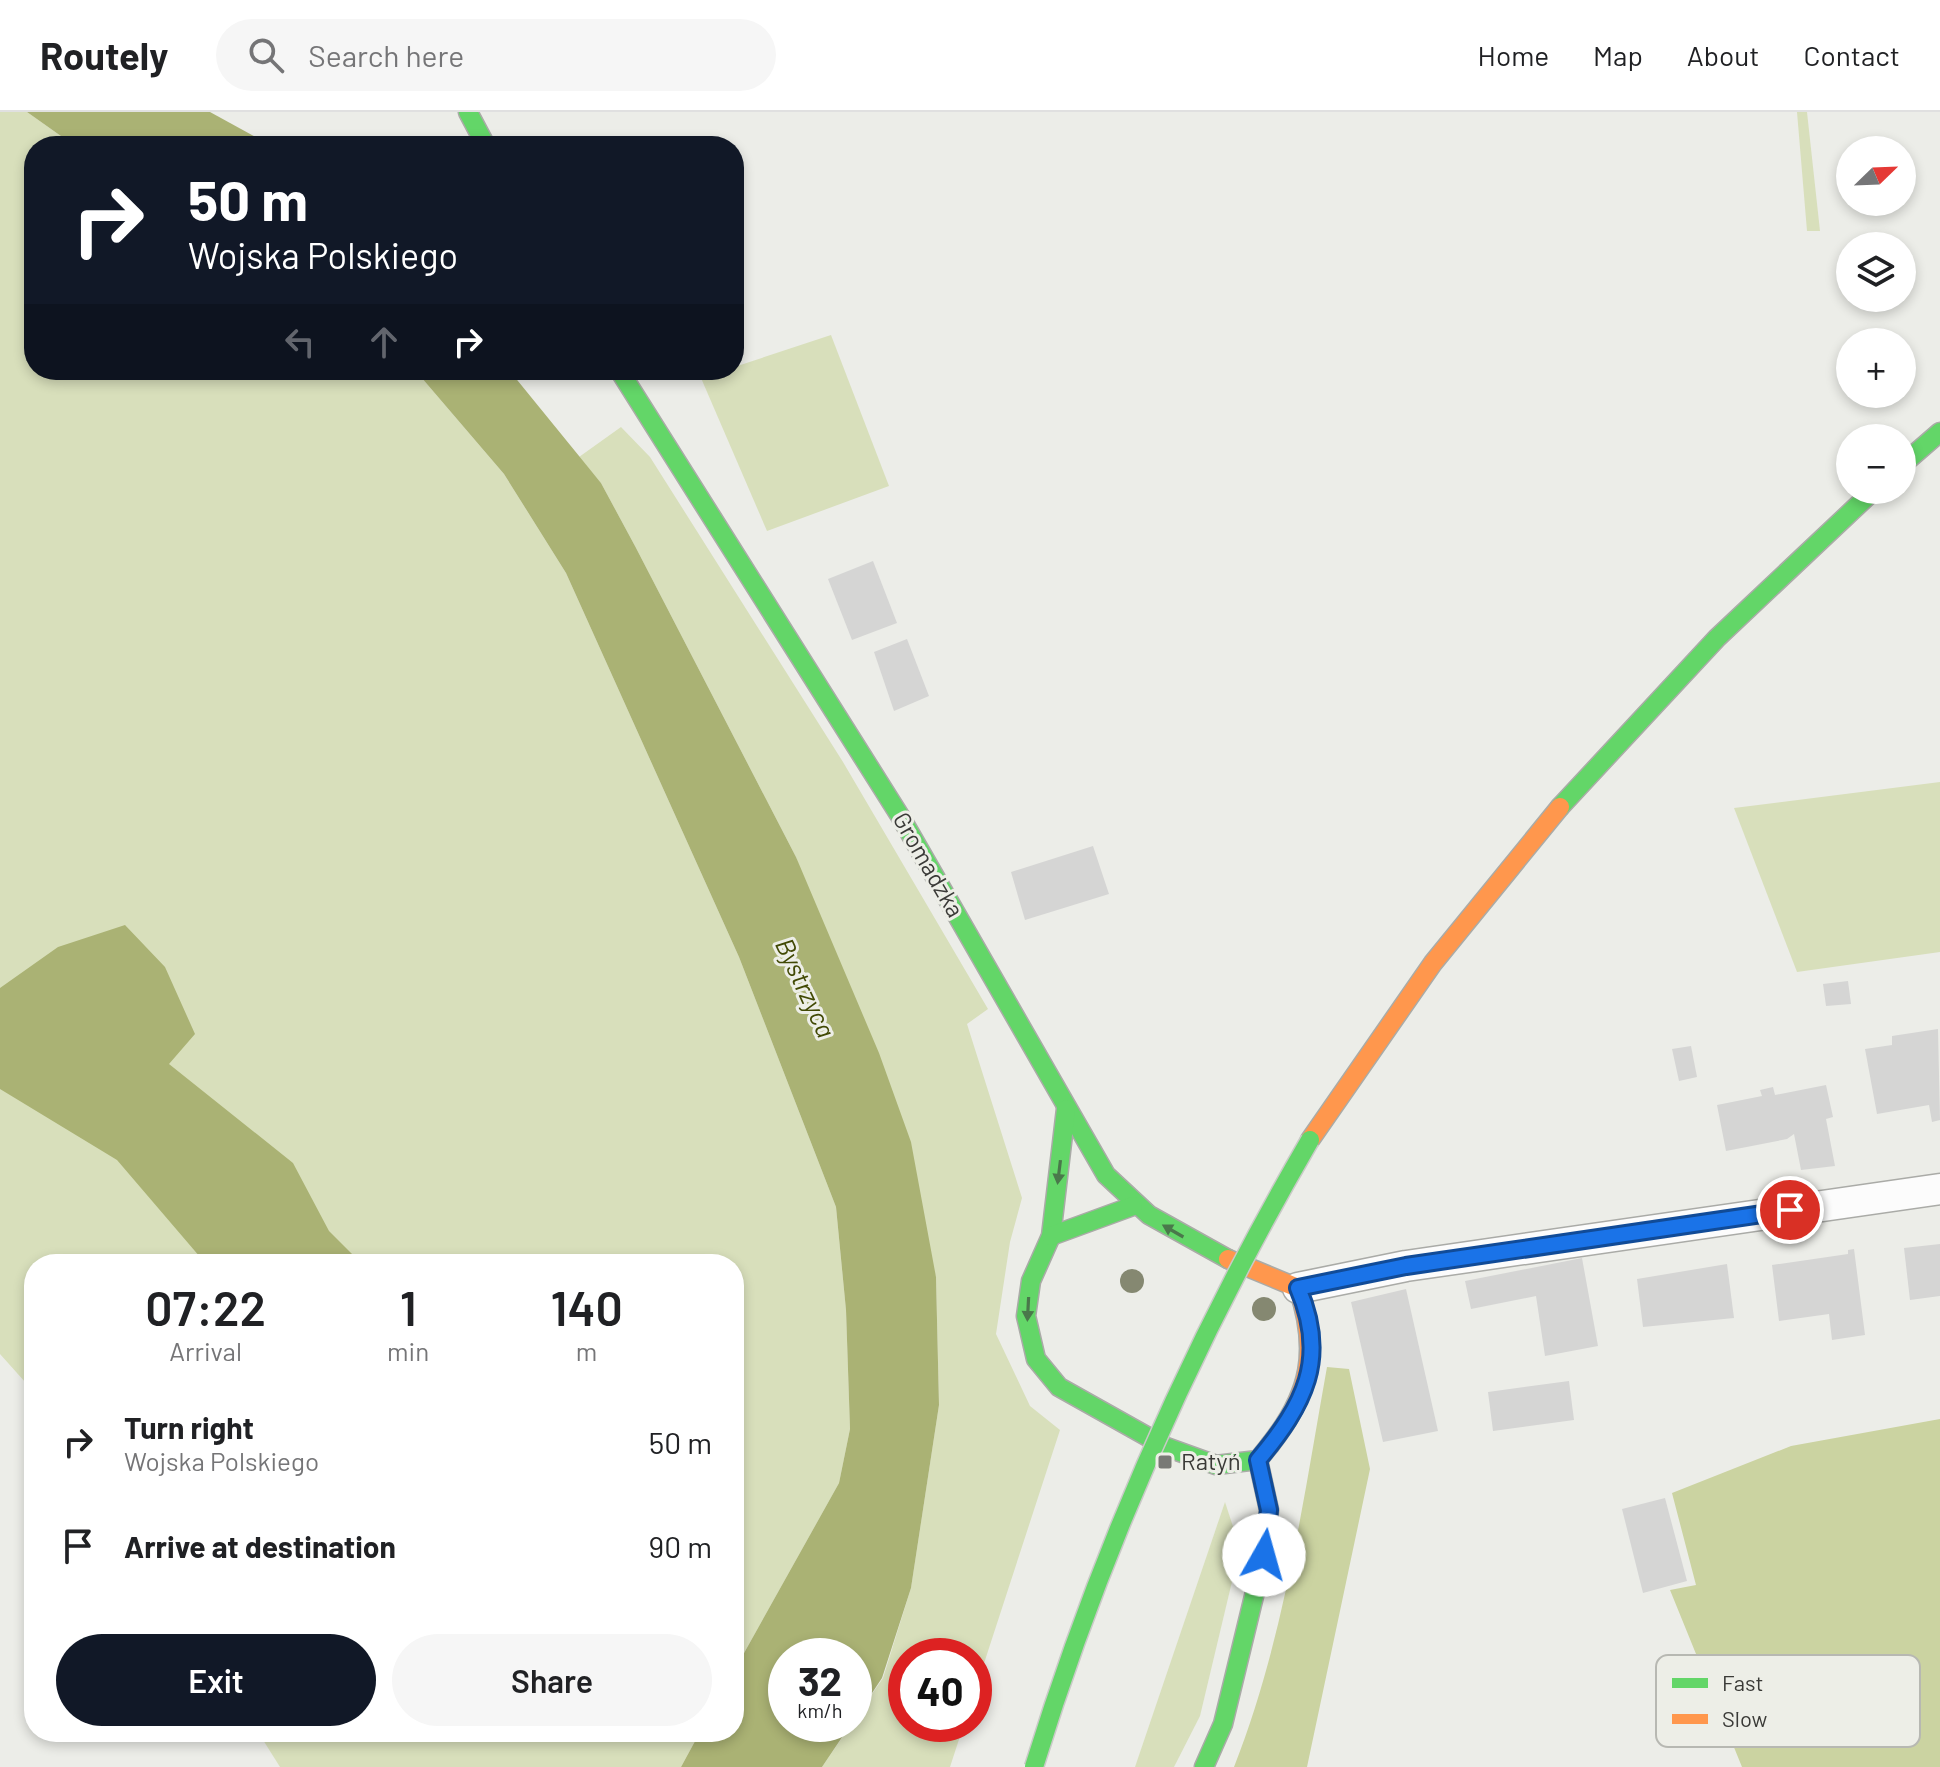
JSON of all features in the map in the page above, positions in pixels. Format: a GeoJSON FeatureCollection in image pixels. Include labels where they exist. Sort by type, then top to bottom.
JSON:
{"type":"FeatureCollection","features":[{"type":"Feature","properties":{"kind":"street"},"geometry":{"type":"LineString","coordinates":[[468,112],[481,136]]}},
{"type":"Feature","properties":{"kind":"street","name":"Gromadzka"},"geometry":{"type":"LineString","coordinates":[[625,380],[900,816],[1106,1175],[1133,1206],[1215,1253],[1298,1288]]}},
{"type":"Feature","properties":{"kind":"street"},"geometry":{"type":"LineString","coordinates":[[1916,453],[1940,432]]}},
{"type":"Feature","properties":{"kind":"street"},"geometry":{"type":"LineString","coordinates":[[1034,1767],[1090,1596],[1159,1425],[1232,1277],[1310,1140],[1373,1041],[1583,776],[1694,661],[1859,504]]}},
{"type":"Feature","properties":{"kind":"street"},"geometry":{"type":"LineString","coordinates":[[1066,1109],[1051,1236],[1031,1281],[1026,1316],[1036,1359],[1059,1387],[1179,1451],[1216,1465],[1258,1460],[1299,1406],[1314,1355],[1311,1318],[1298,1288],[1500,1252],[1940,1189]]}},
{"type":"Feature","properties":{"kind":"street"},"geometry":{"type":"LineString","coordinates":[[1051,1236],[1133,1206]]}},
{"type":"Feature","properties":{"kind":"street"},"geometry":{"type":"LineString","coordinates":[[1204,1767],[1223,1724],[1264,1555],[1269,1510],[1258,1460]]}},
{"type":"Feature","properties":{"kind":"shaded area"},"geometry":{"type":"Polygon","coordinates":[[[0,112],[27,112],[61,136],[24,136],[24,380],[424,380],[504,474],[566,573],[739,957],[836,1207],[846,1310],[850,1429],[839,1483],[744,1653],[744,1254],[24,1254],[24,1381],[0,1354],[0,112]]]}},
{"type":"Feature","properties":{"kind":"shaded area"},"geometry":{"type":"Polygon","coordinates":[[[1797,112],[1807,112],[1820,231],[1807,231],[1797,112]]]}},
{"type":"Feature","properties":{"kind":"shaded area"},"geometry":{"type":"Polygon","coordinates":[[[831,335],[889,486],[767,531],[702,380],[744,380],[744,364],[831,335]]]}},
{"type":"Feature","properties":{"kind":"shaded area"},"geometry":{"type":"Polygon","coordinates":[[[621,427],[650,457],[843,762],[988,1009],[967,1024],[1022,1198],[1010,1242],[996,1334],[1030,1406],[1060,1430],[992,1639],[895,1638],[911,1588],[939,1405],[936,1277],[796,857],[601,483],[579,457],[621,427]]]}},
{"type":"Feature","properties":{"kind":"shaded area"},"geometry":{"type":"Polygon","coordinates":[[[1940,782],[1940,952],[1797,972],[1734,808],[1940,782]]]}},
{"type":"Feature","properties":{"kind":"shaded area"},"geometry":{"type":"Polygon","coordinates":[[[1327,1367],[1349,1369],[1370,1469],[1307,1767],[1234,1767],[1279,1620],[1327,1367]]]}},
{"type":"Feature","properties":{"kind":"shaded area"},"geometry":{"type":"Polygon","coordinates":[[[1940,1419],[1940,1767],[1742,1767],[1734,1747],[1920,1747],[1920,1655],[1696,1655],[1670,1590],[1696,1585],[1672,1493],[1791,1446],[1940,1419]]]}},
{"type":"Feature","properties":{"kind":"shaded area"},"geometry":{"type":"Polygon","coordinates":[[[1225,1502],[1240,1548],[1200,1716],[1174,1767],[1135,1767],[1225,1502]]]}},
{"type":"Feature","properties":{"kind":"shaded area"},"geometry":{"type":"Polygon","coordinates":[[[888,1662],[888,1742],[958,1742],[950,1767],[822,1767],[839,1742],[872,1742],[872,1694],[883,1678],[888,1662]]]}},
{"type":"Feature","properties":{"kind":"shaded area"},"geometry":{"type":"Polygon","coordinates":[[[264,1742],[695,1742],[681,1767],[280,1767],[264,1742]]]}},
{"type":"Feature","properties":{"kind":"water"},"geometry":{"type":"Polygon","coordinates":[[[27,112],[210,112],[254,136],[61,136],[27,112]]]}},
{"type":"Feature","properties":{"kind":"water","name":"Bystrzyca"},"geometry":{"type":"Polygon","coordinates":[[[424,380],[517,380],[601,483],[796,857],[879,1053],[911,1142],[936,1277],[939,1405],[911,1588],[895,1638],[888,1638],[888,1659],[882,1678],[872,1693],[872,1638],[768,1638],[768,1742],[839,1742],[822,1767],[681,1767],[695,1742],[744,1742],[744,1653],[839,1483],[850,1429],[846,1310],[836,1207],[739,957],[566,573],[504,474],[424,380]]]}},
{"type":"Feature","properties":{"kind":"water"},"geometry":{"type":"Polygon","coordinates":[[[125,925],[165,967],[195,1034],[169,1064],[293,1163],[329,1231],[352,1254],[197,1254],[117,1160],[0,1089],[0,988],[58,947],[125,925]]]}},
{"type":"Feature","properties":{"kind":"building"},"geometry":{"type":"Polygon","coordinates":[[[873,561],[897,623],[852,640],[828,579],[873,561]]]}},
{"type":"Feature","properties":{"kind":"building"},"geometry":{"type":"Polygon","coordinates":[[[907,639],[929,696],[894,711],[874,652],[907,639]]]}},
{"type":"Feature","properties":{"kind":"building"},"geometry":{"type":"Polygon","coordinates":[[[1093,846],[1109,894],[1025,920],[1011,872],[1093,846]]]}},
{"type":"Feature","properties":{"kind":"building"},"geometry":{"type":"Polygon","coordinates":[[[1848,981],[1851,1004],[1826,1006],[1823,984],[1848,981]]]}},
{"type":"Feature","properties":{"kind":"building"},"geometry":{"type":"Polygon","coordinates":[[[1938,1029],[1940,1120],[1932,1122],[1929,1105],[1877,1114],[1865,1049],[1892,1045],[1892,1036],[1938,1029]]]}},
{"type":"Feature","properties":{"kind":"building"},"geometry":{"type":"Polygon","coordinates":[[[1691,1046],[1697,1077],[1679,1081],[1672,1049],[1691,1046]]]}},
{"type":"Feature","properties":{"kind":"building"},"geometry":{"type":"Polygon","coordinates":[[[1826,1085],[1833,1117],[1826,1119],[1835,1166],[1801,1170],[1794,1134],[1787,1139],[1726,1151],[1717,1105],[1762,1096],[1760,1090],[1773,1087],[1775,1095],[1826,1085]]]}},
{"type":"Feature","properties":{"kind":"building"},"geometry":{"type":"Polygon","coordinates":[[[1940,1244],[1940,1296],[1910,1300],[1904,1248],[1940,1244]]]}},
{"type":"Feature","properties":{"kind":"building"},"geometry":{"type":"Polygon","coordinates":[[[1854,1249],[1865,1335],[1832,1340],[1829,1314],[1779,1321],[1772,1265],[1848,1254],[1848,1250],[1854,1249]]]}},
{"type":"Feature","properties":{"kind":"building"},"geometry":{"type":"Polygon","coordinates":[[[1582,1258],[1598,1346],[1545,1356],[1536,1296],[1471,1309],[1465,1281],[1582,1258]]]}},
{"type":"Feature","properties":{"kind":"building"},"geometry":{"type":"Polygon","coordinates":[[[1727,1264],[1734,1318],[1643,1327],[1637,1279],[1727,1264]]]}},
{"type":"Feature","properties":{"kind":"building"},"geometry":{"type":"Polygon","coordinates":[[[1406,1289],[1438,1431],[1383,1442],[1351,1302],[1406,1289]]]}},
{"type":"Feature","properties":{"kind":"building"},"geometry":{"type":"Polygon","coordinates":[[[1569,1381],[1574,1420],[1493,1431],[1488,1392],[1569,1381]]]}},
{"type":"Feature","properties":{"kind":"building"},"geometry":{"type":"Polygon","coordinates":[[[1665,1498],[1687,1581],[1643,1593],[1622,1509],[1665,1498]]]}},
{"type":"Feature","properties":{"kind":"traffic: fast"},"geometry":{"type":"LineString","coordinates":[[468,112],[481,136]]}},
{"type":"Feature","properties":{"kind":"traffic: fast"},"geometry":{"type":"LineString","coordinates":[[625,380],[900,816],[1106,1175],[1149,1215],[1228,1259]]}},
{"type":"Feature","properties":{"kind":"traffic: fast"},"geometry":{"type":"LineString","coordinates":[[1916,453],[1940,432]]}},
{"type":"Feature","properties":{"kind":"traffic: fast"},"geometry":{"type":"LineString","coordinates":[[1560,807],[1717,638],[1859,504]]}},
{"type":"Feature","properties":{"kind":"traffic: fast"},"geometry":{"type":"LineString","coordinates":[[1066,1109],[1051,1236],[1031,1281],[1026,1316],[1036,1359],[1059,1387],[1166,1447],[1216,1465],[1258,1460],[1270,1445]]}},
{"type":"Feature","properties":{"kind":"traffic: fast"},"geometry":{"type":"LineString","coordinates":[[1034,1767],[1090,1604],[1154,1446],[1228,1291],[1310,1140]]}},
{"type":"Feature","properties":{"kind":"traffic: fast"},"geometry":{"type":"LineString","coordinates":[[1051,1236],[1133,1206]]}},
{"type":"Feature","properties":{"kind":"traffic: fast"},"geometry":{"type":"LineString","coordinates":[[1204,1767],[1223,1724],[1264,1555],[1269,1510],[1258,1460]]}},
{"type":"Feature","properties":{"kind":"traffic: slow"},"geometry":{"type":"LineString","coordinates":[[1310,1140],[1433,963],[1560,807]]}},
{"type":"Feature","properties":{"kind":"traffic: slow"},"geometry":{"type":"LineString","coordinates":[[1228,1259],[1298,1288],[1305,1310],[1309,1351],[1307,1370],[1295,1407],[1270,1445]]}},
{"type":"Feature","properties":{"kind":"place","name":"Ratyń"},"geometry":{"type":"Point","coordinates":[1165,1462]}},
{"type":"Feature","properties":{"kind":"route"},"geometry":{"type":"LineString","coordinates":[[1264,1555],[1269,1510],[1258,1460],[1299,1406],[1314,1355],[1311,1318],[1298,1288],[1406,1266],[1790,1210]]}}]}
